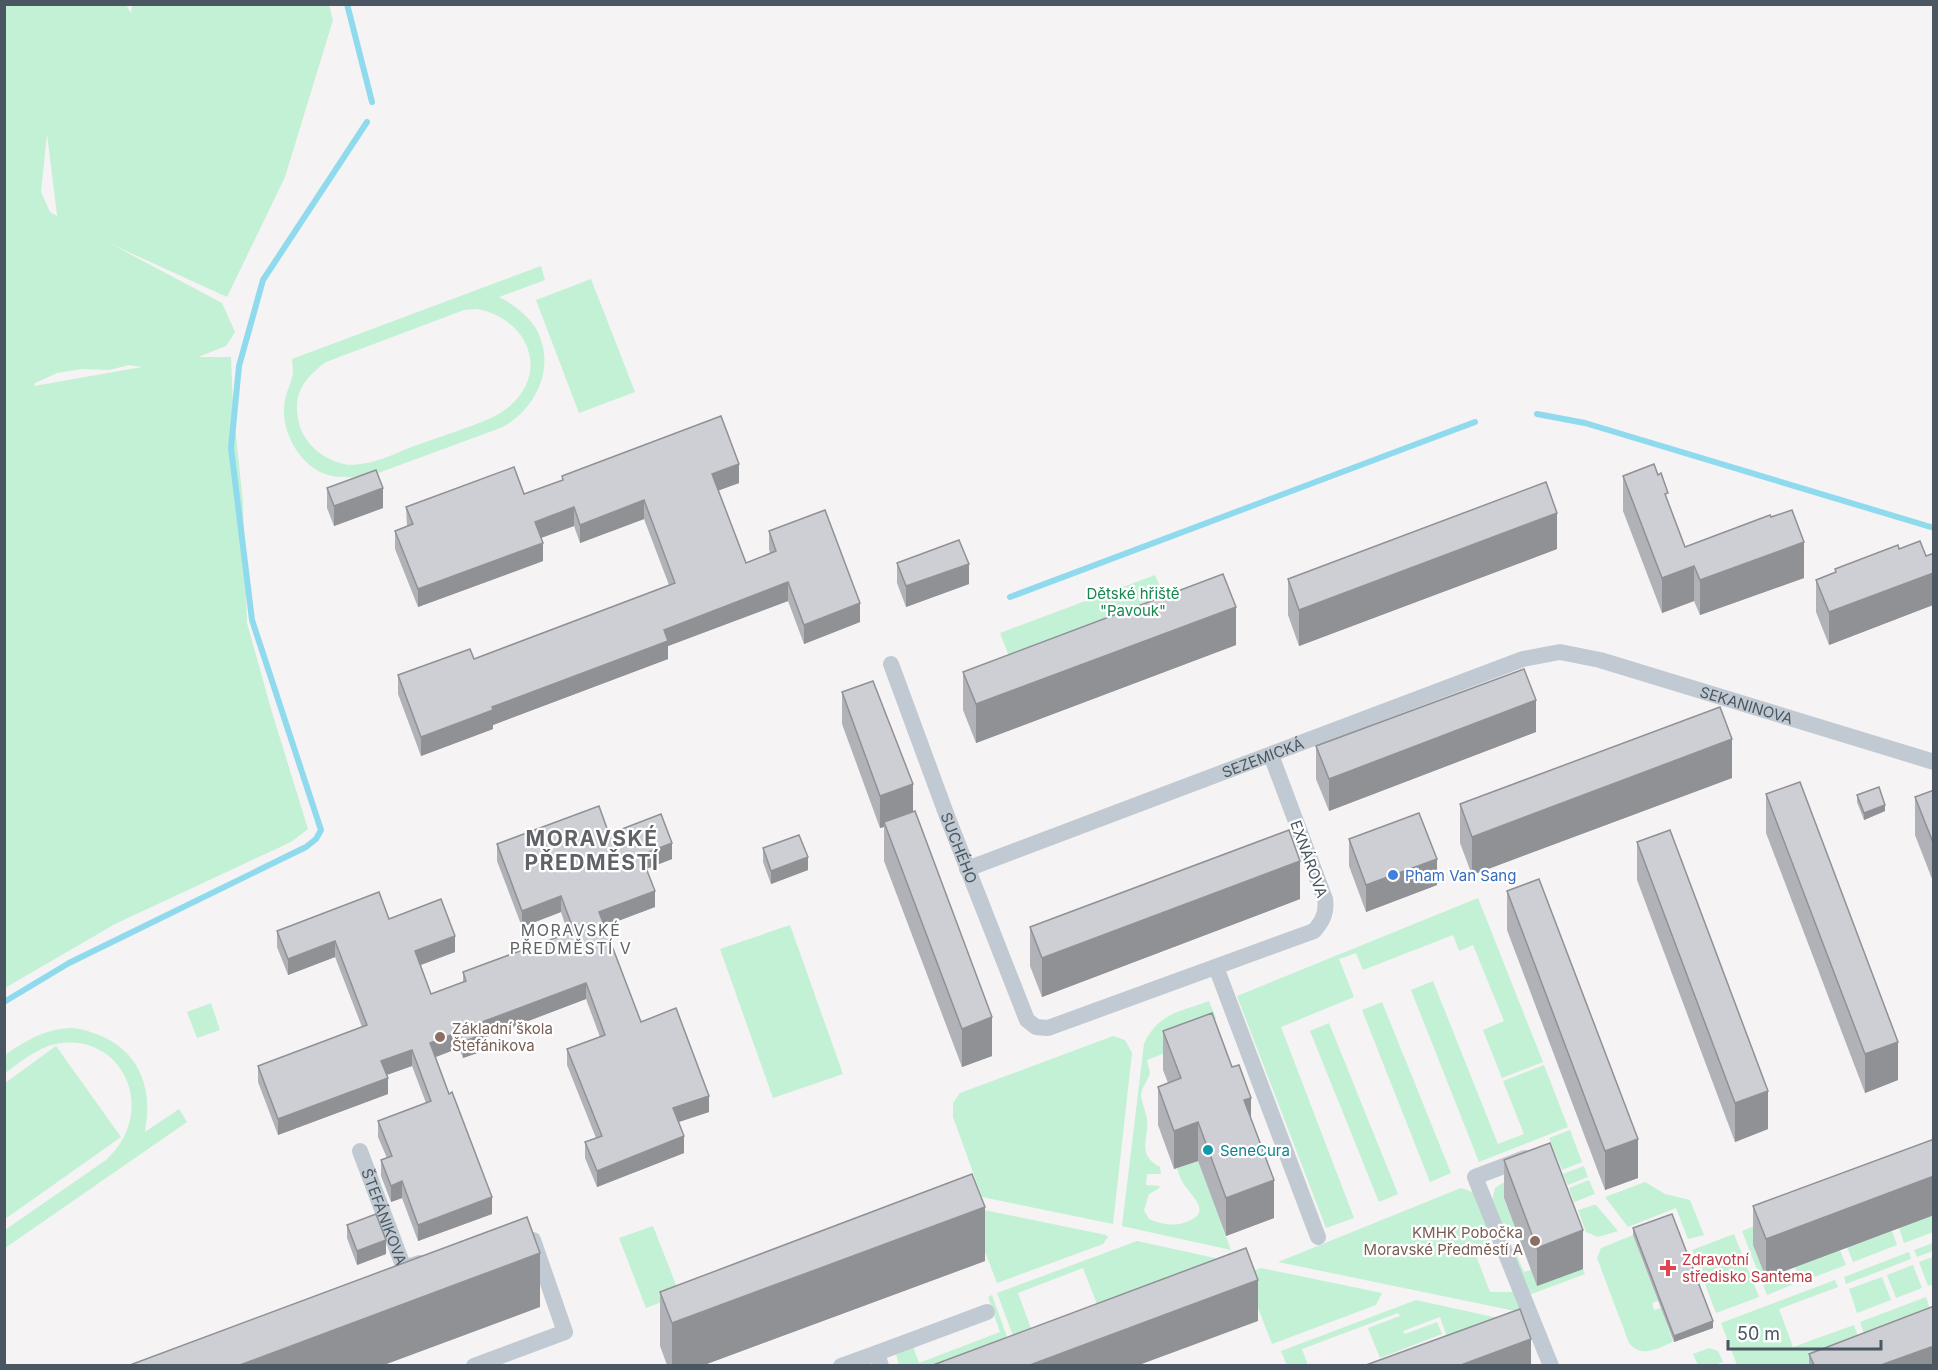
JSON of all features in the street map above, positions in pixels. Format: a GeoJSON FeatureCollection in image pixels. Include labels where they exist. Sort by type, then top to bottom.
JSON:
{"type":"FeatureCollection","features":[{"type":"Feature","properties":{"kind":"street","name":"SEZEMICKÁ"},"geometry":{"type":"LineString","coordinates":[[967,869],[1523,659],[1560,652]]}},
{"type":"Feature","properties":{"kind":"street","name":"SEKANINOVA"},"geometry":{"type":"LineString","coordinates":[[1560,652],[1600,660],[1934,762]]}},
{"type":"Feature","properties":{"kind":"street","name":"SUCHÉHO"},"geometry":{"type":"LineString","coordinates":[[891,664],[988,923],[1027,1020],[1036,1027]]}},
{"type":"Feature","properties":{"kind":"street","name":"EXNÁROVA"},"geometry":{"type":"LineString","coordinates":[[1036,1027],[1048,1028],[1314,931],[1324,916],[1325,899],[1271,755]]}},
{"type":"Feature","properties":{"kind":"street"},"geometry":{"type":"LineString","coordinates":[[1216,967],[1318,1237]]}},
{"type":"Feature","properties":{"kind":"street","name":"ŠTEFÁNIKOVA"},"geometry":{"type":"LineString","coordinates":[[360,1151],[404,1268],[438,1256]]}},
{"type":"Feature","properties":{"kind":"street"},"geometry":{"type":"LineString","coordinates":[[1543,1151],[1475,1177],[1551,1365]]}},
{"type":"Feature","properties":{"kind":"street"},"geometry":{"type":"LineString","coordinates":[[474,1365],[565,1332],[527,1224]]}},
{"type":"Feature","properties":{"kind":"street"},"geometry":{"type":"LineString","coordinates":[[841,1365],[879,1359],[987,1312]]}},
{"type":"Feature","properties":{"kind":"green space"},"geometry":{"type":"Polygon","coordinates":[[[5,5],[126,5],[131,13],[132,5],[329,5],[333,20],[285,177],[227,297],[111,244],[222,303],[235,332],[226,346],[198,357],[231,357],[233,406],[243,503],[247,623],[308,829],[291,842],[115,924],[5,988],[5,5]],[[47,134],[41,192],[50,212],[57,216],[57,215],[47,134]],[[129,365],[109,370],[81,369],[57,373],[35,383],[34,386],[142,367],[129,365]]]}},
{"type":"Feature","properties":{"kind":"green space"},"geometry":{"type":"Polygon","coordinates":[[[541,266],[545,280],[499,297],[518,309],[535,327],[544,355],[544,370],[534,396],[526,408],[503,427],[370,476],[346,477],[322,473],[304,460],[291,441],[287,430],[284,404],[293,373],[292,359],[541,266]],[[477,309],[464,310],[326,362],[306,381],[298,396],[297,413],[305,438],[329,459],[346,465],[358,464],[385,458],[482,422],[502,412],[524,389],[530,374],[530,360],[519,333],[508,322],[494,314],[477,309]]]}},
{"type":"Feature","properties":{"kind":"green space"},"geometry":{"type":"Polygon","coordinates":[[[591,279],[635,392],[579,413],[536,300],[591,279]]]}},
{"type":"Feature","properties":{"kind":"green space","name":"Dětské hřiště \"Pavouk\""},"geometry":{"type":"Polygon","coordinates":[[[1155,575],[1168,607],[1012,664],[1000,633],[1155,575]]]}},
{"type":"Feature","properties":{"kind":"green space"},"geometry":{"type":"Polygon","coordinates":[[[1478,898],[1543,1062],[1502,1078],[1483,1030],[1504,1021],[1473,945],[1459,951],[1453,935],[1363,970],[1356,953],[1339,959],[1354,997],[1281,1027],[1354,1218],[1326,1228],[1237,996],[1478,898]]]}},
{"type":"Feature","properties":{"kind":"green space"},"geometry":{"type":"Polygon","coordinates":[[[790,925],[843,1074],[773,1098],[720,949],[790,925]]]}},
{"type":"Feature","properties":{"kind":"green space"},"geometry":{"type":"Polygon","coordinates":[[[1433,981],[1498,1144],[1524,1134],[1503,1081],[1544,1065],[1568,1127],[1479,1162],[1411,990],[1433,981]]]}},
{"type":"Feature","properties":{"kind":"green space"},"geometry":{"type":"Polygon","coordinates":[[[1209,1001],[1216,1018],[1207,1037],[1147,1060],[1150,1073],[1141,1096],[1147,1119],[1145,1145],[1148,1157],[1160,1167],[1161,1174],[1147,1174],[1146,1185],[1160,1186],[1149,1194],[1144,1210],[1149,1219],[1172,1225],[1194,1218],[1198,1214],[1199,1205],[1182,1182],[1177,1168],[1198,1161],[1231,1250],[1122,1226],[1144,1044],[1163,1020],[1179,1011],[1209,1001]]]}},
{"type":"Feature","properties":{"kind":"green space"},"geometry":{"type":"Polygon","coordinates":[[[1382,1002],[1451,1173],[1430,1182],[1362,1010],[1382,1002]]]}},
{"type":"Feature","properties":{"kind":"green space"},"geometry":{"type":"Polygon","coordinates":[[[211,1003],[220,1030],[197,1038],[187,1012],[211,1003]]]}},
{"type":"Feature","properties":{"kind":"green space"},"geometry":{"type":"Polygon","coordinates":[[[1329,1023],[1398,1194],[1379,1202],[1310,1031],[1329,1023]]]}},
{"type":"Feature","properties":{"kind":"green space"},"geometry":{"type":"Polygon","coordinates":[[[72,1028],[92,1032],[109,1040],[134,1062],[142,1077],[146,1093],[145,1132],[179,1109],[187,1122],[5,1248],[5,1230],[106,1160],[121,1142],[130,1122],[132,1101],[127,1082],[118,1065],[103,1052],[84,1044],[61,1043],[45,1047],[5,1073],[5,1055],[37,1036],[72,1028]]]}},
{"type":"Feature","properties":{"kind":"green space"},"geometry":{"type":"Polygon","coordinates":[[[1113,1036],[1125,1040],[1132,1053],[1113,1224],[982,1197],[953,1117],[953,1103],[960,1093],[1113,1036]]]}},
{"type":"Feature","properties":{"kind":"green space"},"geometry":{"type":"Polygon","coordinates":[[[56,1046],[121,1137],[5,1219],[5,1083],[56,1046]]]}},
{"type":"Feature","properties":{"kind":"green space"},"geometry":{"type":"Polygon","coordinates":[[[1570,1130],[1582,1162],[1562,1170],[1549,1138],[1570,1130]]]}},
{"type":"Feature","properties":{"kind":"green space"},"geometry":{"type":"Polygon","coordinates":[[[1584,1166],[1588,1177],[1568,1185],[1563,1174],[1584,1166]]]}},
{"type":"Feature","properties":{"kind":"green space"},"geometry":{"type":"Polygon","coordinates":[[[1589,1180],[1595,1194],[1574,1202],[1569,1188],[1589,1180]]]}},
{"type":"Feature","properties":{"kind":"green space"},"geometry":{"type":"Polygon","coordinates":[[[1506,1181],[1504,1199],[1517,1233],[1506,1237],[1492,1201],[1495,1188],[1506,1181]]]}},
{"type":"Feature","properties":{"kind":"green space"},"geometry":{"type":"Polygon","coordinates":[[[1645,1182],[1665,1194],[1690,1200],[1704,1235],[1688,1239],[1676,1208],[1628,1227],[1605,1197],[1645,1182]]]}},
{"type":"Feature","properties":{"kind":"green space"},"geometry":{"type":"Polygon","coordinates":[[[1461,1188],[1478,1194],[1494,1235],[1475,1253],[1490,1292],[1516,1292],[1525,1313],[1278,1262],[1461,1188]]]}},
{"type":"Feature","properties":{"kind":"green space"},"geometry":{"type":"Polygon","coordinates":[[[1594,1205],[1618,1231],[1598,1237],[1586,1232],[1578,1210],[1594,1205]]]}},
{"type":"Feature","properties":{"kind":"green space"},"geometry":{"type":"Polygon","coordinates":[[[984,1210],[1108,1237],[1103,1244],[997,1283],[971,1215],[984,1210]]]}},
{"type":"Feature","properties":{"kind":"green space"},"geometry":{"type":"Polygon","coordinates":[[[1933,1215],[1933,1232],[1904,1243],[1899,1228],[1933,1215]]]}},
{"type":"Feature","properties":{"kind":"green space"},"geometry":{"type":"Polygon","coordinates":[[[1768,1221],[1766,1277],[1789,1269],[1794,1284],[1767,1295],[1742,1231],[1768,1221]]]}},
{"type":"Feature","properties":{"kind":"green space"},"geometry":{"type":"Polygon","coordinates":[[[653,1226],[680,1295],[646,1308],[619,1238],[653,1226]]]}},
{"type":"Feature","properties":{"kind":"green space"},"geometry":{"type":"Polygon","coordinates":[[[1892,1231],[1897,1245],[1853,1262],[1847,1247],[1892,1231]]]}},
{"type":"Feature","properties":{"kind":"green space"},"geometry":{"type":"Polygon","coordinates":[[[1734,1234],[1759,1297],[1716,1313],[1692,1250],[1734,1234]]]}},
{"type":"Feature","properties":{"kind":"green space"},"geometry":{"type":"Polygon","coordinates":[[[1633,1235],[1658,1301],[1652,1303],[1654,1310],[1661,1308],[1673,1342],[1650,1351],[1639,1350],[1629,1343],[1597,1258],[1601,1248],[1633,1235]]]}},
{"type":"Feature","properties":{"kind":"green space"},"geometry":{"type":"Polygon","coordinates":[[[1137,1241],[1224,1260],[1102,1317],[1083,1268],[1018,1293],[1036,1342],[1018,1349],[997,1293],[1137,1241]]]}},
{"type":"Feature","properties":{"kind":"green space"},"geometry":{"type":"Polygon","coordinates":[[[1933,1243],[1933,1251],[1917,1257],[1914,1250],[1933,1243]]]}},
{"type":"Feature","properties":{"kind":"green space"},"geometry":{"type":"Polygon","coordinates":[[[1840,1250],[1846,1265],[1801,1282],[1795,1267],[1840,1250]]]}},
{"type":"Feature","properties":{"kind":"green space"},"geometry":{"type":"Polygon","coordinates":[[[1515,1251],[1524,1272],[1583,1269],[1585,1274],[1529,1295],[1512,1252],[1515,1251]]]}},
{"type":"Feature","properties":{"kind":"green space"},"geometry":{"type":"Polygon","coordinates":[[[1909,1252],[1911,1259],[1846,1284],[1844,1277],[1909,1252]]]}},
{"type":"Feature","properties":{"kind":"green space"},"geometry":{"type":"Polygon","coordinates":[[[1933,1257],[1933,1284],[1928,1286],[1919,1262],[1933,1257]]]}},
{"type":"Feature","properties":{"kind":"green space"},"geometry":{"type":"Polygon","coordinates":[[[1913,1265],[1922,1288],[1896,1298],[1887,1275],[1913,1265]]]}},
{"type":"Feature","properties":{"kind":"green space"},"geometry":{"type":"Polygon","coordinates":[[[1261,1268],[1382,1293],[1376,1305],[1272,1344],[1245,1274],[1261,1268]]]}},
{"type":"Feature","properties":{"kind":"green space"},"geometry":{"type":"Polygon","coordinates":[[[1882,1277],[1891,1300],[1857,1313],[1849,1289],[1882,1277]]]}},
{"type":"Feature","properties":{"kind":"green space"},"geometry":{"type":"Polygon","coordinates":[[[1835,1280],[1838,1287],[1779,1309],[1793,1347],[1854,1325],[1863,1350],[1822,1365],[1737,1365],[1721,1323],[1835,1280]]]}},
{"type":"Feature","properties":{"kind":"green space"},"geometry":{"type":"Polygon","coordinates":[[[992,1295],[1012,1351],[974,1365],[899,1365],[896,1354],[913,1346],[919,1363],[1000,1332],[988,1297],[992,1295]]]}},
{"type":"Feature","properties":{"kind":"green space"},"geometry":{"type":"Polygon","coordinates":[[[1926,1297],[1933,1318],[1869,1348],[1860,1322],[1926,1297]]]}},
{"type":"Feature","properties":{"kind":"green space"},"geometry":{"type":"Polygon","coordinates":[[[1416,1300],[1521,1323],[1447,1337],[1440,1317],[1403,1331],[1405,1334],[1437,1322],[1442,1334],[1380,1358],[1368,1328],[1400,1316],[1398,1313],[1302,1349],[1308,1365],[1287,1365],[1281,1351],[1416,1300]]]}},
{"type":"Feature","properties":{"kind":"green space"},"geometry":{"type":"Polygon","coordinates":[[[1709,1348],[1718,1351],[1723,1362],[1714,1365],[1698,1365],[1693,1354],[1709,1348]]]}},
{"type":"Feature","properties":{"kind":"building"},"geometry":{"type":"Polygon","coordinates":[[[721,416],[739,464],[712,474],[746,563],[776,551],[769,531],[825,510],[860,603],[804,625],[788,582],[664,630],[668,641],[492,707],[493,710],[421,737],[398,675],[470,649],[474,659],[675,583],[644,500],[580,525],[574,507],[535,522],[543,543],[418,589],[395,531],[413,524],[406,507],[514,467],[524,494],[563,480],[562,476],[721,416]]]}},
{"type":"Feature","properties":{"kind":"building"},"geometry":{"type":"Polygon","coordinates":[[[1654,464],[1658,475],[1661,473],[1668,493],[1665,494],[1685,547],[1770,515],[1771,517],[1792,510],[1804,542],[1700,580],[1694,566],[1662,578],[1623,476],[1654,464]]]}},
{"type":"Feature","properties":{"kind":"building"},"geometry":{"type":"Polygon","coordinates":[[[376,470],[383,488],[334,506],[327,488],[376,470]]]}},
{"type":"Feature","properties":{"kind":"building"},"geometry":{"type":"Polygon","coordinates":[[[1546,482],[1557,513],[1299,610],[1288,579],[1546,482]]]}},
{"type":"Feature","properties":{"kind":"building"},"geometry":{"type":"Polygon","coordinates":[[[959,540],[969,564],[906,586],[897,563],[959,540]]]}},
{"type":"Feature","properties":{"kind":"building"},"geometry":{"type":"Polygon","coordinates":[[[1920,541],[1926,556],[1934,553],[1934,574],[1829,612],[1816,580],[1836,572],[1835,569],[1898,545],[1899,549],[1920,541]]]}},
{"type":"Feature","properties":{"kind":"building"},"geometry":{"type":"Polygon","coordinates":[[[1223,574],[1236,607],[976,704],[963,672],[1223,574]]]}},
{"type":"Feature","properties":{"kind":"building"},"geometry":{"type":"Polygon","coordinates":[[[1524,669],[1536,700],[1329,779],[1316,746],[1524,669]]]}},
{"type":"Feature","properties":{"kind":"building"},"geometry":{"type":"Polygon","coordinates":[[[873,681],[913,784],[880,796],[842,692],[873,681]]]}},
{"type":"Feature","properties":{"kind":"building"},"geometry":{"type":"Polygon","coordinates":[[[1720,707],[1732,739],[1472,837],[1460,804],[1720,707]]]}},
{"type":"Feature","properties":{"kind":"building"},"geometry":{"type":"Polygon","coordinates":[[[1800,782],[1898,1042],[1865,1054],[1766,794],[1800,782]]]}},
{"type":"Feature","properties":{"kind":"building"},"geometry":{"type":"Polygon","coordinates":[[[1879,787],[1885,805],[1864,813],[1857,795],[1879,787]]]}},
{"type":"Feature","properties":{"kind":"building"},"geometry":{"type":"Polygon","coordinates":[[[1934,790],[1934,845],[1915,797],[1934,790]]]}},
{"type":"Feature","properties":{"kind":"building"},"geometry":{"type":"Polygon","coordinates":[[[599,806],[609,834],[661,814],[672,843],[641,855],[655,891],[599,912],[641,1022],[676,1008],[709,1096],[673,1108],[684,1136],[597,1171],[585,1142],[602,1136],[567,1049],[605,1035],[586,983],[482,1022],[486,1033],[463,1042],[459,1032],[430,1043],[449,1094],[452,1092],[492,1197],[418,1225],[402,1181],[391,1186],[381,1160],[392,1156],[378,1121],[431,1101],[412,1050],[381,1061],[388,1078],[278,1119],[258,1066],[367,1025],[335,941],[288,959],[277,931],[379,892],[389,919],[441,899],[455,936],[415,951],[431,994],[466,981],[463,972],[574,931],[561,896],[522,911],[497,844],[599,806]]]}},
{"type":"Feature","properties":{"kind":"building"},"geometry":{"type":"Polygon","coordinates":[[[915,811],[992,1017],[962,1029],[884,822],[915,811]]]}},
{"type":"Feature","properties":{"kind":"building"},"geometry":{"type":"Polygon","coordinates":[[[1419,813],[1437,859],[1366,885],[1349,839],[1419,813]]]}},
{"type":"Feature","properties":{"kind":"building"},"geometry":{"type":"Polygon","coordinates":[[[1289,830],[1300,861],[1042,958],[1030,927],[1289,830]]]}},
{"type":"Feature","properties":{"kind":"building"},"geometry":{"type":"Polygon","coordinates":[[[1670,830],[1768,1091],[1735,1103],[1637,842],[1670,830]]]}},
{"type":"Feature","properties":{"kind":"building"},"geometry":{"type":"Polygon","coordinates":[[[799,835],[808,857],[771,871],[763,848],[799,835]]]}},
{"type":"Feature","properties":{"kind":"building"},"geometry":{"type":"Polygon","coordinates":[[[1539,879],[1638,1139],[1605,1151],[1507,891],[1539,879]]]}},
{"type":"Feature","properties":{"kind":"building","name":"SeneCura"},"geometry":{"type":"Polygon","coordinates":[[[1212,1013],[1232,1067],[1239,1065],[1251,1098],[1244,1100],[1274,1180],[1226,1198],[1198,1122],[1174,1131],[1158,1087],[1181,1078],[1163,1031],[1212,1013]]]}},
{"type":"Feature","properties":{"kind":"building"},"geometry":{"type":"Polygon","coordinates":[[[1934,1139],[1934,1176],[1766,1239],[1753,1206],[1934,1139]]]}},
{"type":"Feature","properties":{"kind":"building"},"geometry":{"type":"Polygon","coordinates":[[[1550,1143],[1583,1230],[1537,1248],[1504,1160],[1550,1143]]]}},
{"type":"Feature","properties":{"kind":"building"},"geometry":{"type":"Polygon","coordinates":[[[972,1174],[985,1207],[672,1323],[660,1292],[972,1174]]]}},
{"type":"Feature","properties":{"kind":"building"},"geometry":{"type":"Polygon","coordinates":[[[376,1214],[386,1240],[357,1251],[347,1225],[376,1214]]]}},
{"type":"Feature","properties":{"kind":"building","name":"Zdravotní středisko Santema"},"geometry":{"type":"Polygon","coordinates":[[[1672,1214],[1713,1321],[1674,1336],[1633,1228],[1672,1214]]]}},
{"type":"Feature","properties":{"kind":"building"},"geometry":{"type":"Polygon","coordinates":[[[527,1217],[540,1253],[240,1365],[130,1365],[527,1217]]]}},
{"type":"Feature","properties":{"kind":"building"},"geometry":{"type":"Polygon","coordinates":[[[1246,1248],[1258,1280],[1030,1365],[933,1365],[1246,1248]]]}},
{"type":"Feature","properties":{"kind":"building"},"geometry":{"type":"Polygon","coordinates":[[[1934,1306],[1934,1346],[1881,1365],[1814,1365],[1809,1354],[1934,1306]]]}},
{"type":"Feature","properties":{"kind":"building"},"geometry":{"type":"Polygon","coordinates":[[[1520,1309],[1531,1339],[1461,1365],[1366,1365],[1520,1309]]]}},
{"type":"Feature","properties":{"kind":"waterway"},"geometry":{"type":"LineString","coordinates":[[347,4],[372,102]]}},
{"type":"Feature","properties":{"kind":"waterway"},"geometry":{"type":"LineString","coordinates":[[4,1002],[69,963],[306,847],[316,839],[321,830],[252,620],[231,448],[239,366],[263,280],[367,122]]}},
{"type":"Feature","properties":{"kind":"waterway"},"geometry":{"type":"LineString","coordinates":[[1537,414],[1585,423],[1934,528]]}},
{"type":"Feature","properties":{"kind":"waterway"},"geometry":{"type":"LineString","coordinates":[[1010,597],[1475,422]]}},
{"type":"Feature","properties":{"kind":"place","name":"Pham Van Sang"},"geometry":{"type":"Point","coordinates":[1393,875]}},
{"type":"Feature","properties":{"kind":"place","name":"Základní škola Štefánikova"},"geometry":{"type":"Point","coordinates":[440,1037]}},
{"type":"Feature","properties":{"kind":"place","name":"SeneCura"},"geometry":{"type":"Point","coordinates":[1208,1150]}},
{"type":"Feature","properties":{"kind":"place","name":"KMHK Pobočka Moravské Předměstí A"},"geometry":{"type":"Point","coordinates":[1535,1241]}},
{"type":"Feature","properties":{"kind":"place","name":"Zdravotní středisko Santema"},"geometry":{"type":"Point","coordinates":[1668,1268]}},
{"type":"Feature","properties":{"kind":"district","name":"MORAVSKÉ PŘEDMĚSTÍ"},"geometry":{"type":"Point","coordinates":[592,850]}},
{"type":"Feature","properties":{"kind":"district","name":"MORAVSKÉ PŘEDMĚSTÍ V"},"geometry":{"type":"Point","coordinates":[571,939]}}]}
